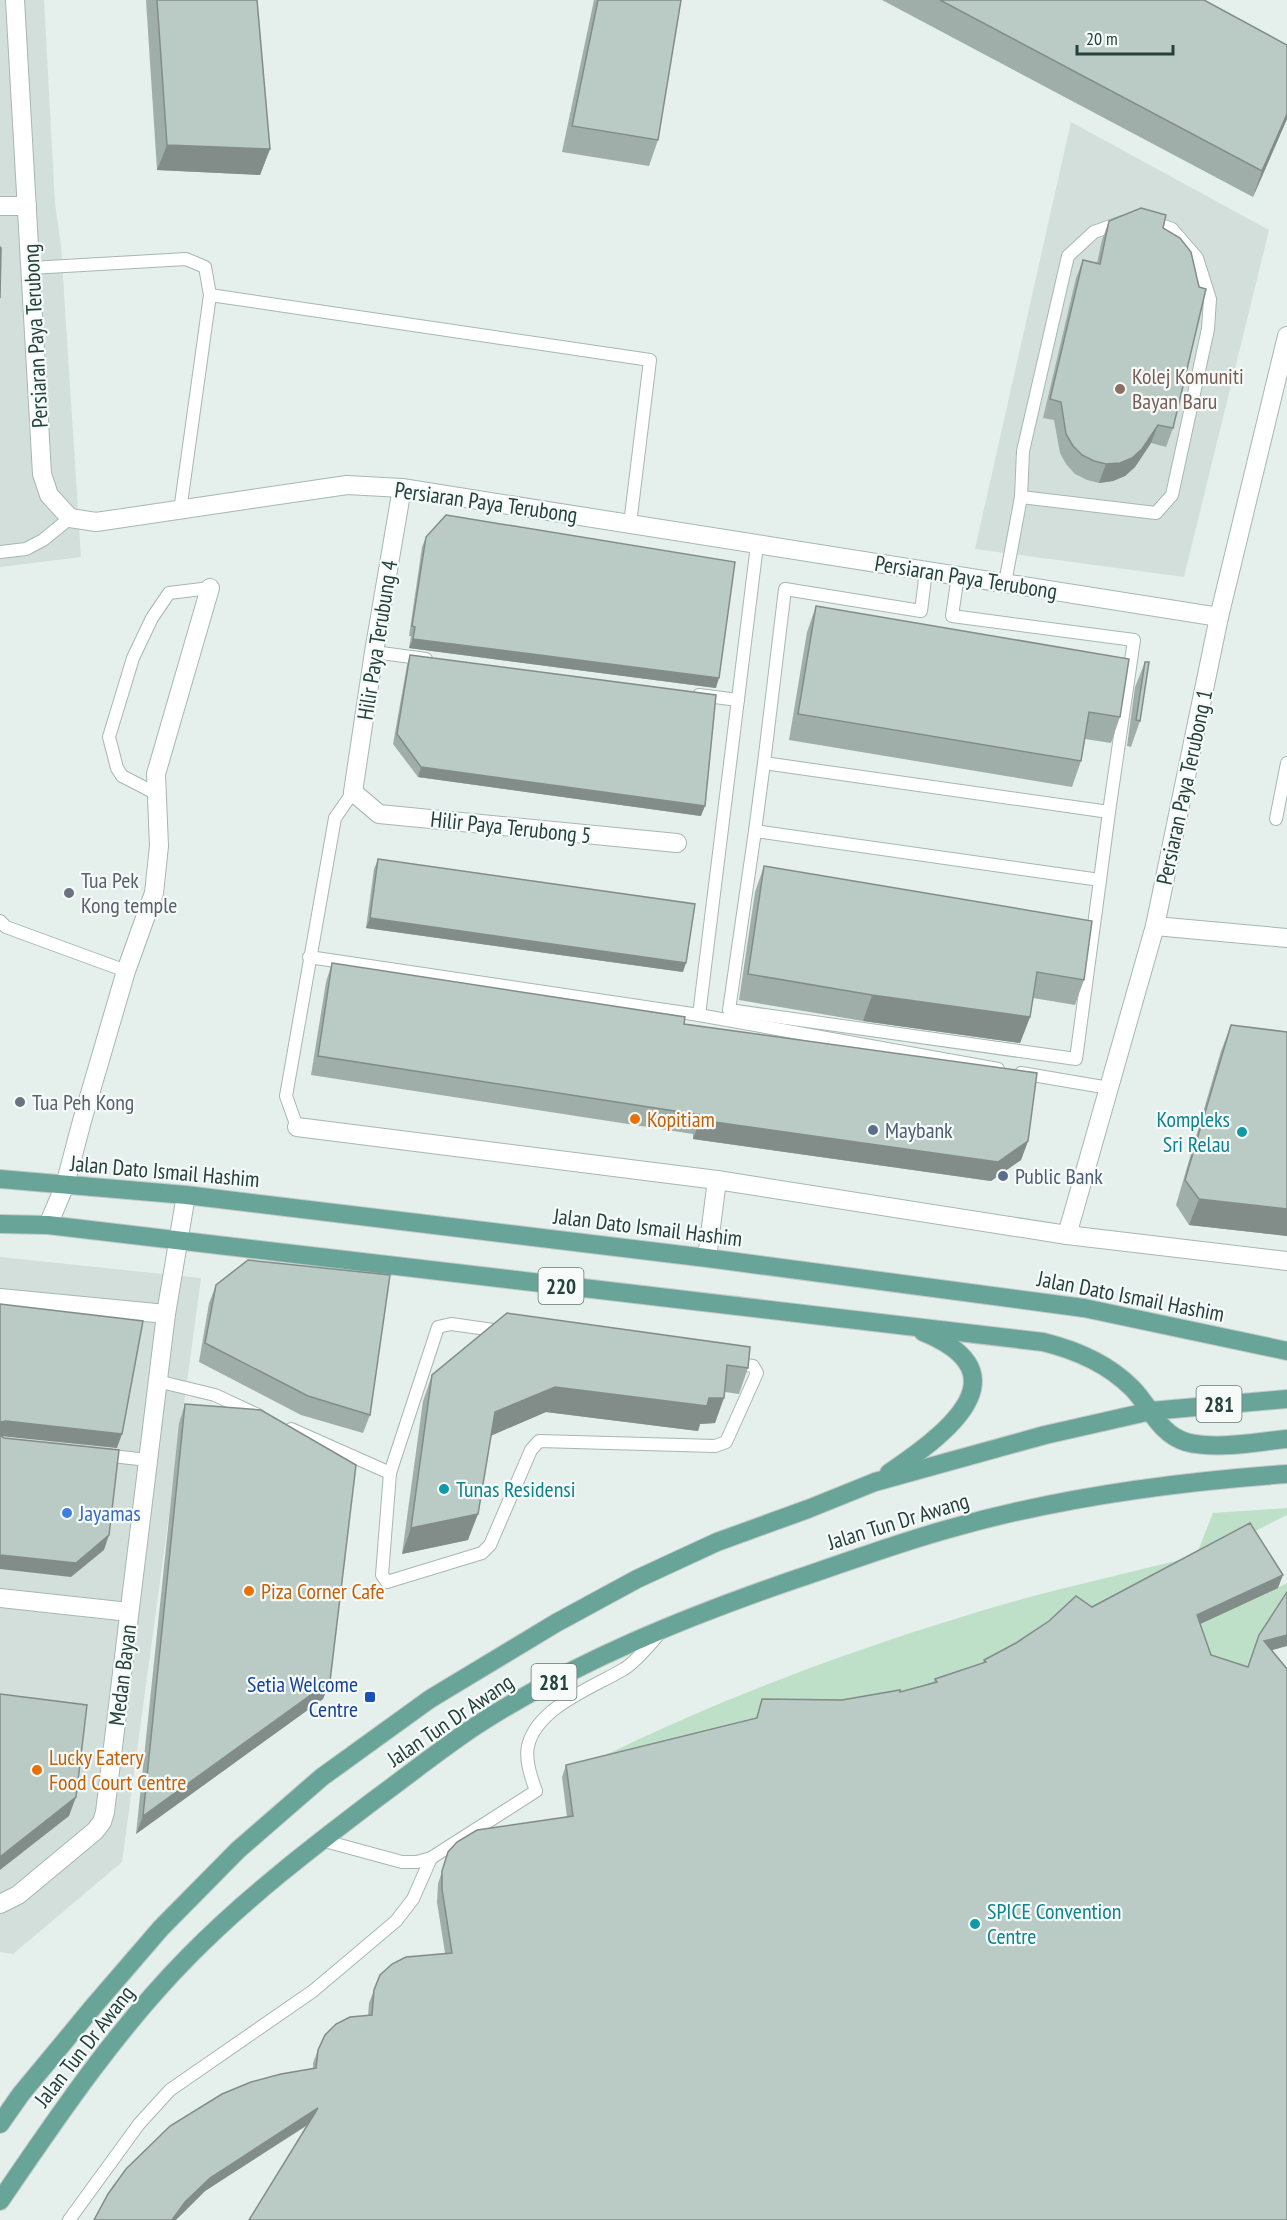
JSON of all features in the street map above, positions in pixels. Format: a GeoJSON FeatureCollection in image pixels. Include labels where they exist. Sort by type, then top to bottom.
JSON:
{"type":"FeatureCollection","features":[{"type":"Feature","properties":{"kind":"main road","name":"Jalan Dato Ismail Hashim"},"geometry":{"type":"LineString","coordinates":[[0,1179],[186,1195],[708,1258],[1083,1308],[1287,1350]]}},
{"type":"Feature","properties":{"kind":"main road","name":"220"},"geometry":{"type":"LineString","coordinates":[[0,1224],[48,1225],[1023,1339],[1060,1347],[1092,1359],[1133,1389],[1151,1411]]}},
{"type":"Feature","properties":{"kind":"main road"},"geometry":{"type":"LineString","coordinates":[[875,1482],[940,1436],[966,1404],[972,1388],[971,1368],[959,1351],[925,1332],[899,1324]]}},
{"type":"Feature","properties":{"kind":"main road","name":"Jalan Tun Dr Awang"},"geometry":{"type":"LineString","coordinates":[[0,2124],[21,2094],[71,2033],[161,1928],[238,1850],[322,1777],[430,1699],[556,1623],[637,1579],[717,1542],[875,1482],[1045,1435],[1151,1411],[1287,1399]]}},
{"type":"Feature","properties":{"kind":"main road"},"geometry":{"type":"LineString","coordinates":[[1151,1411],[1164,1430],[1186,1442],[1218,1445],[1287,1439]]}},
{"type":"Feature","properties":{"kind":"main road","name":"Jalan Tun Dr Awang"},"geometry":{"type":"LineString","coordinates":[[0,2201],[75,2091],[185,1959],[248,1899],[321,1840],[477,1725],[569,1673],[665,1628],[761,1591],[898,1544],[956,1527],[1118,1492],[1287,1474]]}},
{"type":"Feature","properties":{"kind":"street","name":"Persiaran Paya Terubong"},"geometry":{"type":"LineString","coordinates":[[15,0],[42,474],[49,495],[70,518],[96,522],[347,485],[402,488],[1219,617]]}},
{"type":"Feature","properties":{"kind":"street"},"geometry":{"type":"LineString","coordinates":[[0,206],[27,206]]}},
{"type":"Feature","properties":{"kind":"street","name":"Persiaran Paya Terubong 1"},"geometry":{"type":"LineString","coordinates":[[1067,1235],[1155,926],[1219,617],[1287,336]]}},
{"type":"Feature","properties":{"kind":"street","name":"Hilir Paya Terubung 4"},"geometry":{"type":"LineString","coordinates":[[353,792],[402,488]]}},
{"type":"Feature","properties":{"kind":"street"},"geometry":{"type":"LineString","coordinates":[[48,1225],[65,1185],[126,971],[154,893],[159,846],[156,774],[210,588]]}},
{"type":"Feature","properties":{"kind":"street","name":"Hilir Paya Terubong 5"},"geometry":{"type":"LineString","coordinates":[[353,792],[379,814],[677,843]]}},
{"type":"Feature","properties":{"kind":"street"},"geometry":{"type":"LineString","coordinates":[[1155,926],[1287,938]]}},
{"type":"Feature","properties":{"kind":"street"},"geometry":{"type":"LineString","coordinates":[[297,1127],[717,1180],[1067,1235],[1287,1261]]}},
{"type":"Feature","properties":{"kind":"street"},"geometry":{"type":"LineString","coordinates":[[708,1258],[717,1180]]}},
{"type":"Feature","properties":{"kind":"street","name":"Medan Bayan"},"geometry":{"type":"LineString","coordinates":[[0,1904],[18,1895],[95,1831],[102,1822],[105,1812],[166,1314],[186,1195]]}},
{"type":"Feature","properties":{"kind":"street"},"geometry":{"type":"LineString","coordinates":[[0,1298],[166,1314]]}},
{"type":"Feature","properties":{"kind":"street","name":"Medan Bayan"},"geometry":{"type":"LineString","coordinates":[[0,1598],[129,1612]]}},
{"type":"Feature","properties":{"kind":"lane"},"geometry":{"type":"LineString","coordinates":[[1005,583],[1021,497],[1023,451],[1068,256],[1094,232],[1138,217],[1172,229],[1197,258],[1210,299],[1208,329],[1172,495],[1156,513],[1021,497]]}},
{"type":"Feature","properties":{"kind":"lane"},"geometry":{"type":"LineString","coordinates":[[31,268],[186,259],[205,267],[210,295],[180,511]]}},
{"type":"Feature","properties":{"kind":"lane"},"geometry":{"type":"LineString","coordinates":[[210,295],[650,360],[630,524]]}},
{"type":"Feature","properties":{"kind":"lane"},"geometry":{"type":"LineString","coordinates":[[0,552],[26,549],[43,540],[70,518]]}},
{"type":"Feature","properties":{"kind":"lane"},"geometry":{"type":"LineString","coordinates":[[699,1015],[757,545]]}},
{"type":"Feature","properties":{"kind":"lane"},"geometry":{"type":"LineString","coordinates":[[926,570],[921,611],[785,589],[755,831],[729,1010],[1076,1059],[1134,640],[952,616],[958,576]]}},
{"type":"Feature","properties":{"kind":"lane"},"geometry":{"type":"LineString","coordinates":[[157,794],[122,776],[117,768],[109,737],[133,658],[152,618],[169,592],[210,588]]}},
{"type":"Feature","properties":{"kind":"lane"},"geometry":{"type":"LineString","coordinates":[[374,652],[444,661]]}},
{"type":"Feature","properties":{"kind":"lane"},"geometry":{"type":"LineString","coordinates":[[691,693],[738,700]]}},
{"type":"Feature","properties":{"kind":"lane"},"geometry":{"type":"LineString","coordinates":[[764,763],[1109,812]]}},
{"type":"Feature","properties":{"kind":"lane"},"geometry":{"type":"LineString","coordinates":[[1276,819],[1287,763]]}},
{"type":"Feature","properties":{"kind":"lane"},"geometry":{"type":"LineString","coordinates":[[297,1127],[286,1096],[309,957],[335,818],[353,792]]}},
{"type":"Feature","properties":{"kind":"lane"},"geometry":{"type":"LineString","coordinates":[[755,831],[1100,880]]}},
{"type":"Feature","properties":{"kind":"lane"},"geometry":{"type":"LineString","coordinates":[[0,921],[6,927],[126,971]]}},
{"type":"Feature","properties":{"kind":"lane"},"geometry":{"type":"LineString","coordinates":[[309,957],[699,1015],[1109,1088]]}},
{"type":"Feature","properties":{"kind":"lane"},"geometry":{"type":"LineString","coordinates":[[452,1324],[753,1366],[757,1373],[726,1442],[715,1446],[539,1441],[531,1450],[490,1545],[482,1553],[387,1582],[382,1575],[390,1473],[438,1327],[452,1324]]}},
{"type":"Feature","properties":{"kind":"lane"},"geometry":{"type":"LineString","coordinates":[[158,1381],[215,1395],[390,1473]]}},
{"type":"Feature","properties":{"kind":"lane"},"geometry":{"type":"LineString","coordinates":[[91,1454],[148,1460]]}},
{"type":"Feature","properties":{"kind":"lane"},"geometry":{"type":"LineString","coordinates":[[321,1840],[402,1862],[417,1862],[431,1858],[536,1791],[528,1759],[528,1746],[534,1731],[570,1698],[633,1662],[665,1628]]}},
{"type":"Feature","properties":{"kind":"lane"},"geometry":{"type":"LineString","coordinates":[[69,2220],[152,2108],[170,2090],[313,1991],[396,1921],[413,1899],[431,1858]]}},
{"type":"Feature","properties":{"kind":"shaded area"},"geometry":{"type":"Polygon","coordinates":[[[0,0],[44,0],[55,204],[61,246],[81,557],[0,567],[0,0]]]}},
{"type":"Feature","properties":{"kind":"shaded area","name":"Kolej Komuniti Bayan Baru"},"geometry":{"type":"Polygon","coordinates":[[[1071,122],[1269,230],[1184,577],[975,549],[1071,122]]]}},
{"type":"Feature","properties":{"kind":"shaded area"},"geometry":{"type":"Polygon","coordinates":[[[0,1257],[201,1278],[122,1862],[13,1954],[0,1952],[0,1257]]]}},
{"type":"Feature","properties":{"kind":"green space"},"geometry":{"type":"Polygon","coordinates":[[[1287,1508],[1287,1515],[949,1686],[754,1724],[562,1777],[611,1752],[712,1707],[866,1648],[999,1606],[1196,1556],[1213,1513],[1287,1508]]]}},
{"type":"Feature","properties":{"kind":"green space"},"geometry":{"type":"Polygon","coordinates":[[[1287,1583],[1287,1620],[1257,1648],[1253,1654],[1250,1669],[1219,1672],[1193,1628],[1287,1583]]]}},
{"type":"Feature","properties":{"kind":"building"},"geometry":{"type":"Polygon","coordinates":[[[157,0],[257,0],[270,149],[167,145],[157,0]]]}},
{"type":"Feature","properties":{"kind":"building"},"geometry":{"type":"Polygon","coordinates":[[[598,0],[681,0],[658,140],[572,126],[598,0]]]}},
{"type":"Feature","properties":{"kind":"building"},"geometry":{"type":"Polygon","coordinates":[[[940,0],[1204,0],[1287,45],[1287,114],[1262,171],[940,0]]]}},
{"type":"Feature","properties":{"kind":"building"},"geometry":{"type":"Polygon","coordinates":[[[1141,208],[1166,215],[1163,228],[1180,238],[1191,252],[1199,287],[1206,289],[1173,428],[1158,425],[1142,449],[1132,458],[1120,463],[1106,464],[1082,455],[1073,446],[1066,434],[1061,402],[1050,399],[1083,260],[1100,264],[1109,221],[1141,208]]]}},
{"type":"Feature","properties":{"kind":"building"},"geometry":{"type":"Polygon","coordinates":[[[0,247],[1,248],[0,298],[0,247]]]}},
{"type":"Feature","properties":{"kind":"building"},"geometry":{"type":"Polygon","coordinates":[[[446,515],[735,562],[719,678],[413,639],[415,627],[412,626],[426,537],[446,515]]]}},
{"type":"Feature","properties":{"kind":"building"},"geometry":{"type":"Polygon","coordinates":[[[816,606],[1129,659],[1120,717],[1089,712],[1081,761],[798,714],[816,606]]]}},
{"type":"Feature","properties":{"kind":"building"},"geometry":{"type":"Polygon","coordinates":[[[410,655],[716,695],[705,806],[421,767],[397,734],[410,655]]]}},
{"type":"Feature","properties":{"kind":"building"},"geometry":{"type":"Polygon","coordinates":[[[1145,662],[1149,662],[1140,721],[1136,720],[1145,662]]]}},
{"type":"Feature","properties":{"kind":"building"},"geometry":{"type":"Polygon","coordinates":[[[378,859],[695,904],[686,963],[370,918],[378,859]]]}},
{"type":"Feature","properties":{"kind":"building"},"geometry":{"type":"Polygon","coordinates":[[[764,866],[1092,921],[1084,980],[1037,972],[1030,1017],[872,995],[748,974],[764,866]]]}},
{"type":"Feature","properties":{"kind":"building"},"geometry":{"type":"Polygon","coordinates":[[[332,963],[685,1017],[684,1024],[1037,1073],[1028,1141],[998,1162],[700,1120],[700,1115],[318,1056],[332,963]]]}},
{"type":"Feature","properties":{"kind":"building","name":"Kompleks Sri Relau"},"geometry":{"type":"Polygon","coordinates":[[[1231,1025],[1287,1032],[1287,1209],[1199,1199],[1185,1180],[1231,1025]]]}},
{"type":"Feature","properties":{"kind":"building"},"geometry":{"type":"Polygon","coordinates":[[[248,1260],[390,1275],[370,1415],[308,1396],[205,1343],[216,1285],[248,1260]]]}},
{"type":"Feature","properties":{"kind":"building"},"geometry":{"type":"Polygon","coordinates":[[[0,1304],[143,1321],[122,1434],[6,1421],[0,1424],[0,1304]]]}},
{"type":"Feature","properties":{"kind":"building","name":"Tunas Residensi"},"geometry":{"type":"Polygon","coordinates":[[[507,1313],[750,1347],[748,1368],[727,1365],[724,1398],[709,1398],[707,1406],[555,1387],[495,1412],[478,1514],[411,1528],[432,1375],[507,1313]]]}},
{"type":"Feature","properties":{"kind":"building","name":"Piza Corner Cafe"},"geometry":{"type":"Polygon","coordinates":[[[185,1404],[261,1410],[356,1465],[330,1681],[143,1816],[185,1404]]]}},
{"type":"Feature","properties":{"kind":"building"},"geometry":{"type":"Polygon","coordinates":[[[0,1435],[4,1438],[119,1450],[109,1535],[76,1563],[0,1555],[0,1435]]]}},
{"type":"Feature","properties":{"kind":"building","name":"SPICE Convention Centre"},"geometry":{"type":"Polygon","coordinates":[[[1250,1523],[1283,1575],[1197,1615],[1211,1655],[1248,1667],[1259,1635],[1287,1592],[1287,1635],[1264,1641],[1287,1669],[1287,2220],[249,2220],[318,2108],[210,2178],[185,2202],[172,2220],[94,2220],[108,2194],[126,2169],[170,2126],[222,2094],[251,2082],[316,2068],[318,2050],[325,2035],[336,2024],[350,2017],[372,2015],[374,1990],[380,1975],[392,1964],[406,1957],[452,1953],[442,1889],[442,1871],[448,1852],[457,1842],[477,1830],[573,1816],[566,1765],[757,1718],[762,1699],[842,1700],[900,1690],[900,1692],[937,1682],[935,1679],[986,1662],[984,1660],[1016,1643],[1049,1621],[1076,1596],[1092,1607],[1250,1523]]]}},
{"type":"Feature","properties":{"kind":"building","name":"Lucky Eatery Food Court Centre"},"geometry":{"type":"Polygon","coordinates":[[[0,1694],[87,1705],[76,1797],[0,1857],[0,1694]]]}},
{"type":"Feature","properties":{"kind":"place","name":"Kolej Komuniti Bayan Baru"},"geometry":{"type":"Point","coordinates":[1120,389]}},
{"type":"Feature","properties":{"kind":"place","name":"Tua Pek Kong temple"},"geometry":{"type":"Point","coordinates":[69,893]}},
{"type":"Feature","properties":{"kind":"place","name":"Tua Peh Kong"},"geometry":{"type":"Point","coordinates":[20,1102]}},
{"type":"Feature","properties":{"kind":"place","name":"Kopitiam"},"geometry":{"type":"Point","coordinates":[635,1119]}},
{"type":"Feature","properties":{"kind":"place","name":"Maybank"},"geometry":{"type":"Point","coordinates":[873,1130]}},
{"type":"Feature","properties":{"kind":"place","name":"Kompleks Sri Relau"},"geometry":{"type":"Point","coordinates":[1242,1132]}},
{"type":"Feature","properties":{"kind":"place","name":"Public Bank"},"geometry":{"type":"Point","coordinates":[1003,1176]}},
{"type":"Feature","properties":{"kind":"place","name":"Tunas Residensi"},"geometry":{"type":"Point","coordinates":[444,1489]}},
{"type":"Feature","properties":{"kind":"place","name":"Jayamas"},"geometry":{"type":"Point","coordinates":[67,1513]}},
{"type":"Feature","properties":{"kind":"place","name":"Piza Corner Cafe"},"geometry":{"type":"Point","coordinates":[249,1591]}},
{"type":"Feature","properties":{"kind":"place","name":"Setia Welcome Centre"},"geometry":{"type":"Point","coordinates":[370,1697]}},
{"type":"Feature","properties":{"kind":"place","name":"Lucky Eatery Food Court Centre"},"geometry":{"type":"Point","coordinates":[37,1770]}},
{"type":"Feature","properties":{"kind":"place","name":"SPICE Convention Centre"},"geometry":{"type":"Point","coordinates":[975,1924]}}]}
